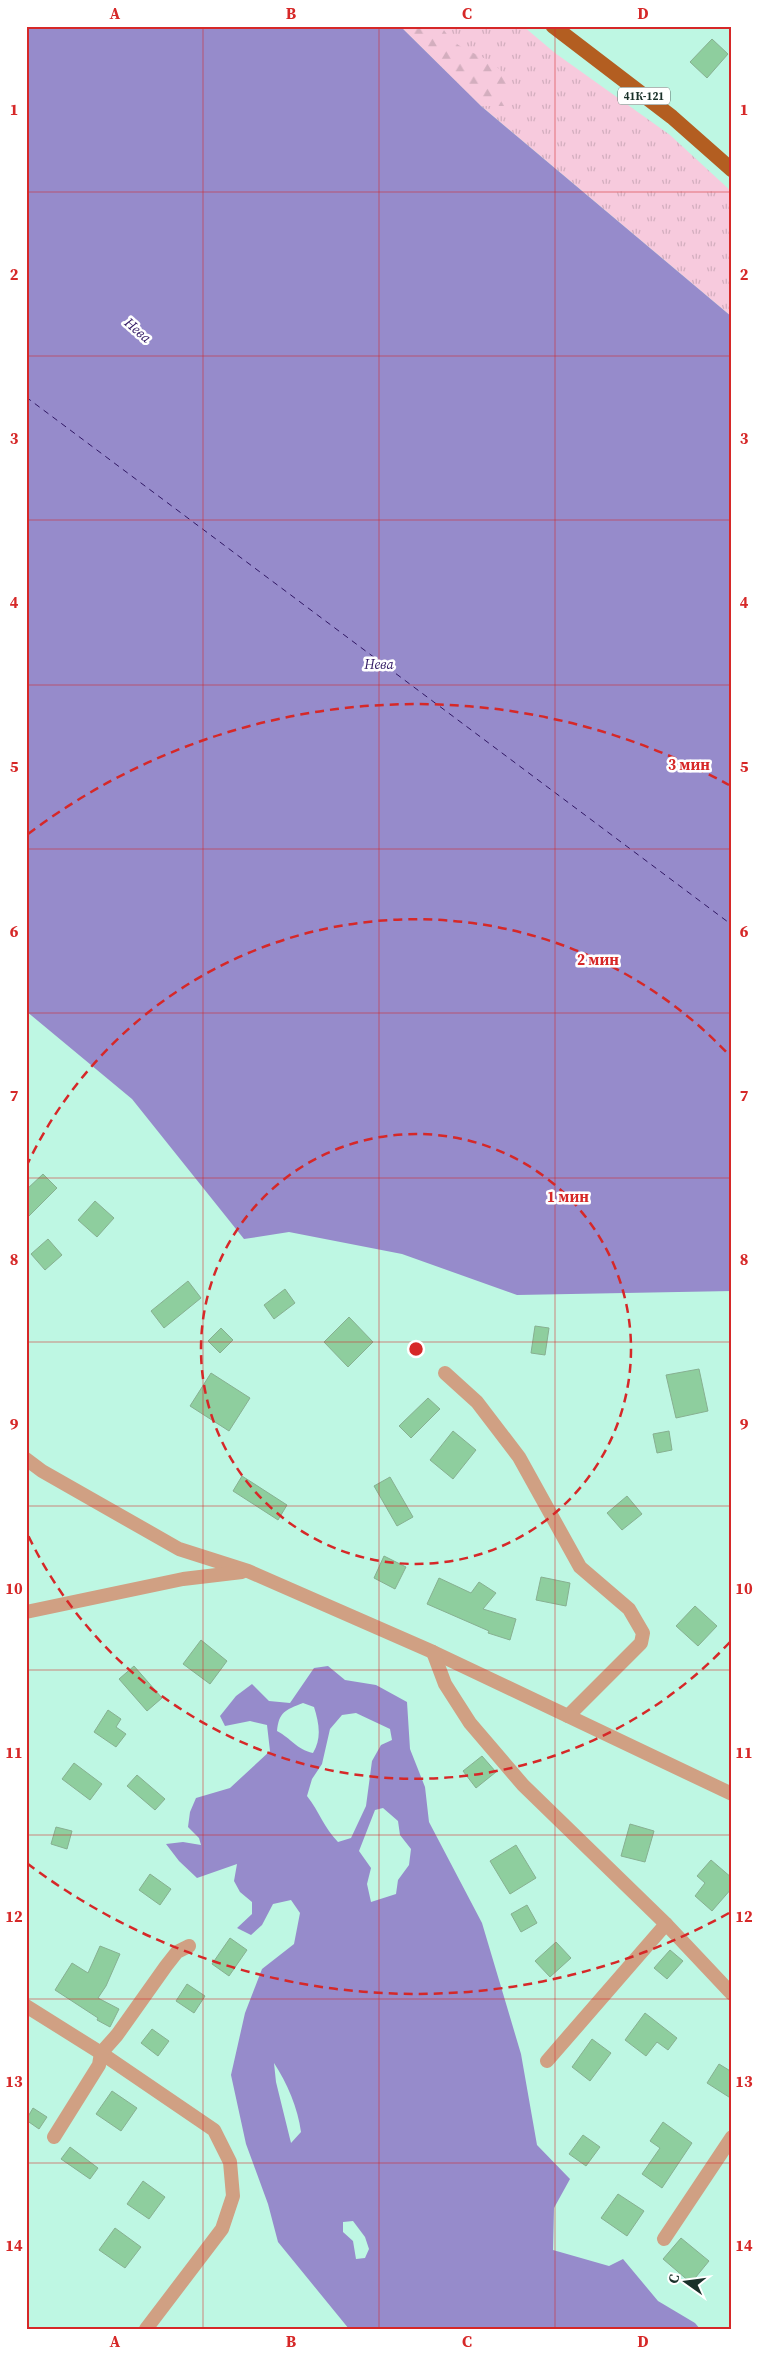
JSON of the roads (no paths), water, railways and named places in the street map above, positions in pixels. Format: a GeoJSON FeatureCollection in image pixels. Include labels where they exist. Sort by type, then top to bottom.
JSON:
{"type":"FeatureCollection","features":[{"type":"Feature","properties":{"kind":"main road","name":"41К-121"},"geometry":{"type":"LineString","coordinates":[[553,26],[672,117],[732,170]]}},
{"type":"Feature","properties":{"kind":"street"},"geometry":{"type":"LineString","coordinates":[[445,1373],[477,1402],[520,1457],[580,1567],[629,1609],[643,1633],[641,1643],[568,1716]]}},
{"type":"Feature","properties":{"kind":"street"},"geometry":{"type":"LineString","coordinates":[[26,1459],[179,1549],[248,1571],[433,1652],[732,1794]]}},
{"type":"Feature","properties":{"kind":"street"},"geometry":{"type":"LineString","coordinates":[[26,1612],[183,1579],[248,1571]]}},
{"type":"Feature","properties":{"kind":"street"},"geometry":{"type":"LineString","coordinates":[[433,1652],[445,1684],[470,1723],[523,1785],[666,1924],[732,1994]]}},
{"type":"Feature","properties":{"kind":"street"},"geometry":{"type":"LineString","coordinates":[[547,2061],[666,1924]]}},
{"type":"Feature","properties":{"kind":"street"},"geometry":{"type":"LineString","coordinates":[[54,2137],[99,2065],[101,2053],[117,2035],[177,1952],[189,1946]]}},
{"type":"Feature","properties":{"kind":"street"},"geometry":{"type":"LineString","coordinates":[[26,2006],[101,2053],[214,2130],[230,2162],[233,2196],[222,2229],[146,2329]]}},
{"type":"Feature","properties":{"kind":"street"},"geometry":{"type":"LineString","coordinates":[[664,2239],[732,2137]]}},
{"type":"Feature","properties":{"kind":"water","name":"Нева"},"geometry":{"type":"Polygon","coordinates":[[[26,26],[400,26],[481,106],[732,317],[732,1291],[517,1295],[402,1254],[289,1232],[244,1239],[132,1099],[26,1011],[26,26]]]}},
{"type":"Feature","properties":{"kind":"water"},"geometry":{"type":"Polygon","coordinates":[[[328,1666],[345,1680],[376,1685],[407,1702],[410,1749],[425,1787],[429,1822],[482,1923],[521,2054],[537,2145],[570,2179],[554,2208],[553,2250],[609,2266],[623,2259],[658,2301],[695,2323],[700,2329],[349,2329],[278,2242],[268,2204],[246,2144],[231,2075],[245,2013],[262,1969],[294,1944],[300,1913],[291,1900],[273,1904],[262,1925],[251,1935],[237,1928],[252,1914],[252,1902],[240,1892],[234,1881],[237,1864],[197,1878],[179,1861],[166,1844],[183,1842],[201,1845],[199,1838],[188,1827],[190,1812],[196,1798],[230,1788],[270,1751],[267,1725],[250,1721],[225,1726],[220,1716],[236,1696],[252,1684],[269,1701],[290,1703],[314,1668],[328,1666]],[[303,1703],[287,1710],[279,1720],[277,1731],[302,1749],[313,1753],[319,1736],[314,1707],[303,1703]],[[356,1713],[342,1715],[330,1729],[322,1764],[312,1779],[307,1796],[338,1842],[351,1838],[366,1806],[372,1761],[381,1745],[392,1740],[390,1729],[356,1713]],[[383,1808],[375,1810],[359,1851],[371,1868],[367,1884],[371,1902],[396,1894],[398,1880],[409,1865],[411,1849],[400,1835],[398,1821],[383,1808]],[[274,2063],[276,2082],[291,2143],[301,2132],[300,2123],[291,2096],[274,2063]],[[353,2221],[343,2222],[343,2232],[353,2241],[356,2259],[365,2258],[369,2249],[365,2237],[353,2221]]]}}]}
